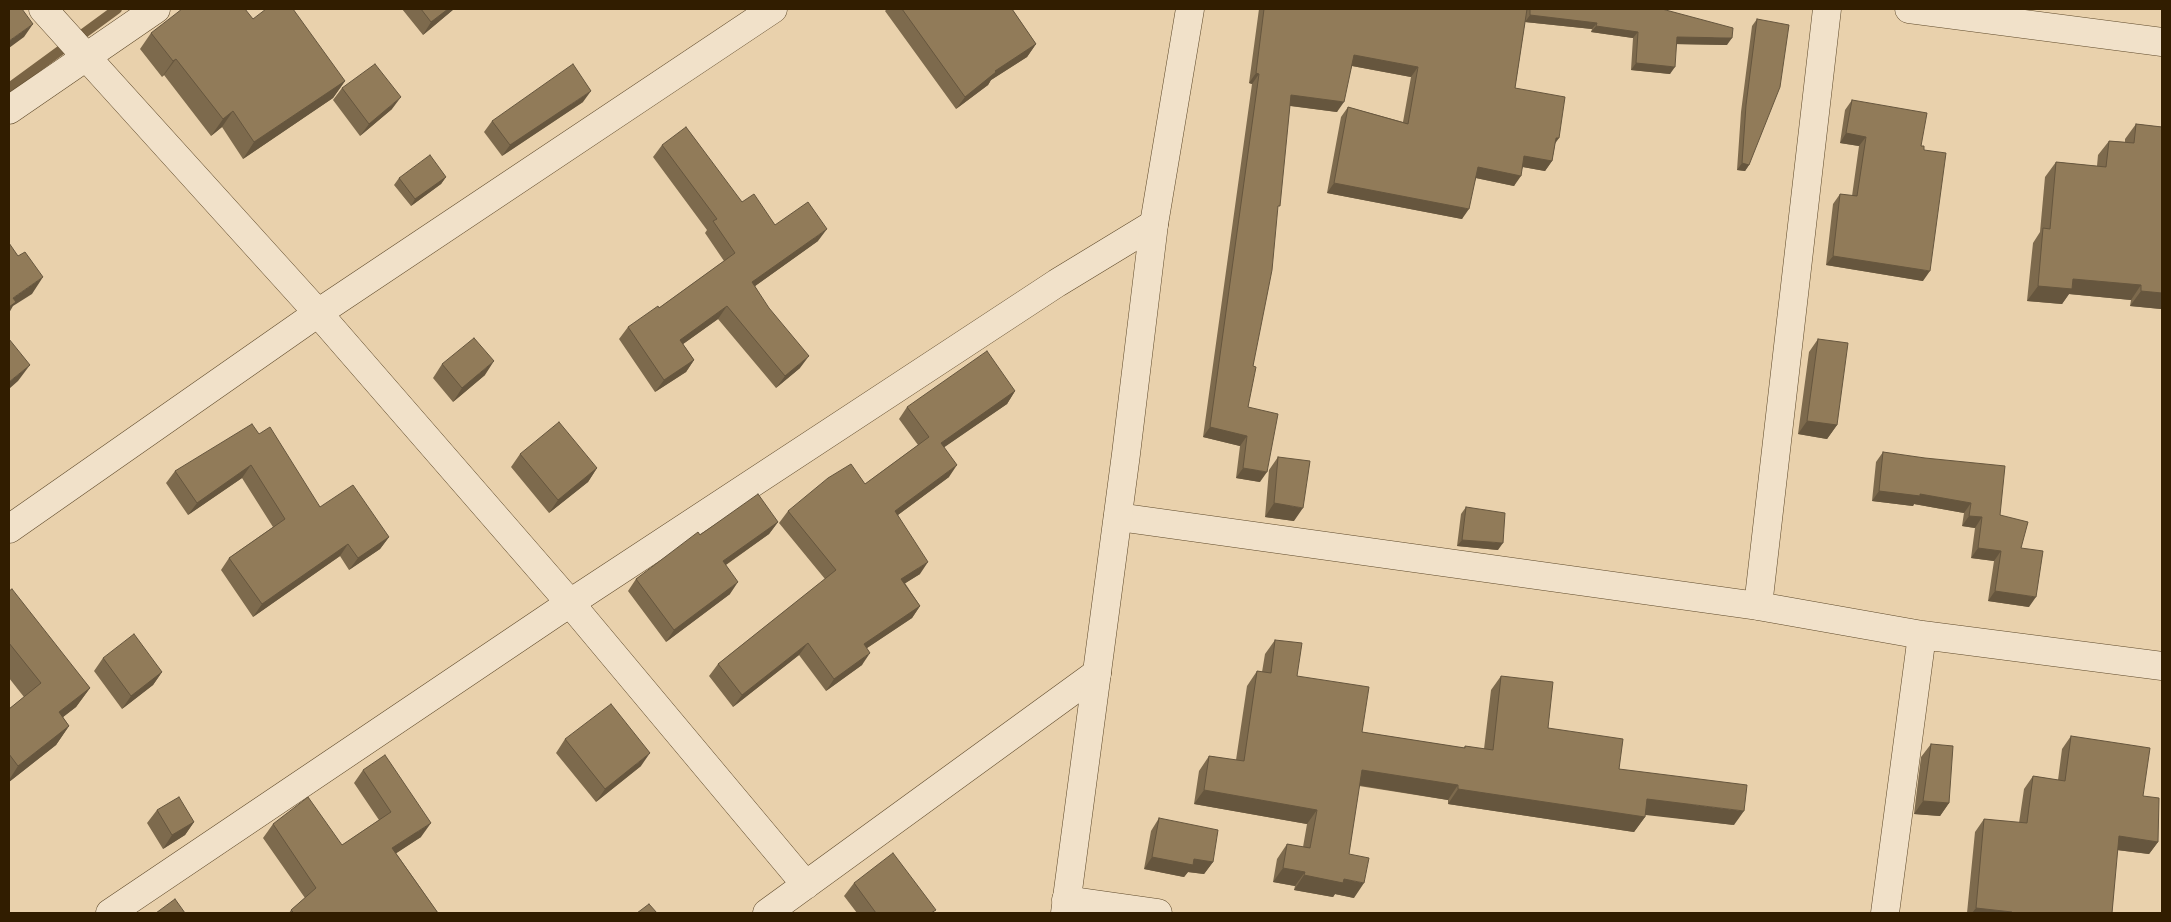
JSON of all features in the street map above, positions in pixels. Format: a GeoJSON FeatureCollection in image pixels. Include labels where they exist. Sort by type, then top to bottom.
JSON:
{"type":"FeatureCollection","features":[{"type":"Feature","properties":{"kind":"street"},"geometry":{"type":"LineString","coordinates":[[43,9],[318,313],[570,603],[806,885]]}},
{"type":"Feature","properties":{"kind":"street"},"geometry":{"type":"LineString","coordinates":[[9,110],[156,9]]}},
{"type":"Feature","properties":{"kind":"street"},"geometry":{"type":"LineString","coordinates":[[9,529],[318,313],[773,9]]}},
{"type":"Feature","properties":{"kind":"street"},"geometry":{"type":"LineString","coordinates":[[1158,913],[1066,907],[1118,517],[1154,224],[1190,9]]}},
{"type":"Feature","properties":{"kind":"street"},"geometry":{"type":"LineString","coordinates":[[1758,606],[1827,9]]}},
{"type":"Feature","properties":{"kind":"street"},"geometry":{"type":"LineString","coordinates":[[1909,9],[2162,42]]}},
{"type":"Feature","properties":{"kind":"street"},"geometry":{"type":"LineString","coordinates":[[110,913],[570,603],[1057,284],[1154,224]]}},
{"type":"Feature","properties":{"kind":"street"},"geometry":{"type":"LineString","coordinates":[[1118,517],[1758,606],[1922,635],[2162,666]]}},
{"type":"Feature","properties":{"kind":"street"},"geometry":{"type":"LineString","coordinates":[[1885,913],[1922,635]]}},
{"type":"Feature","properties":{"kind":"street"},"geometry":{"type":"LineString","coordinates":[[767,913],[1097,673]]}},
{"type":"Feature","properties":{"kind":"building"},"geometry":{"type":"Polygon","coordinates":[[[9,9],[22,9],[33,24],[9,41],[9,9]]]}},
{"type":"Feature","properties":{"kind":"building"},"geometry":{"type":"Polygon","coordinates":[[[182,9],[245,9],[253,19],[266,9],[293,9],[345,81],[254,142],[233,111],[223,119],[176,59],[173,61],[151,33],[182,9]]]}},
{"type":"Feature","properties":{"kind":"building"},"geometry":{"type":"Polygon","coordinates":[[[421,9],[448,9],[431,22],[421,9]]]}},
{"type":"Feature","properties":{"kind":"building"},"geometry":{"type":"Polygon","coordinates":[[[902,9],[1012,9],[1036,44],[995,71],[965,97],[902,9]]]}},
{"type":"Feature","properties":{"kind":"building"},"geometry":{"type":"Polygon","coordinates":[[[1264,9],[1527,9],[1515,88],[1565,97],[1559,138],[1556,138],[1552,161],[1524,156],[1521,176],[1478,167],[1469,209],[1334,183],[1348,107],[1408,124],[1418,67],[1354,55],[1344,102],[1291,95],[1272,270],[1253,366],[1256,367],[1248,407],[1278,414],[1267,472],[1243,468],[1247,436],[1210,427],[1259,74],[1256,73],[1264,9]]]}},
{"type":"Feature","properties":{"kind":"building"},"geometry":{"type":"Polygon","coordinates":[[[1530,9],[1662,9],[1733,28],[1732,38],[1677,37],[1675,67],[1636,63],[1638,32],[1596,26],[1597,23],[1530,15],[1530,9]]]}},
{"type":"Feature","properties":{"kind":"building"},"geometry":{"type":"Polygon","coordinates":[[[1757,19],[1789,25],[1780,87],[1749,165],[1742,163],[1746,105],[1757,19]]]}},
{"type":"Feature","properties":{"kind":"building"},"geometry":{"type":"Polygon","coordinates":[[[375,64],[401,97],[369,124],[342,88],[375,64]]]}},
{"type":"Feature","properties":{"kind":"building"},"geometry":{"type":"Polygon","coordinates":[[[573,64],[591,91],[510,145],[492,121],[573,64]]]}},
{"type":"Feature","properties":{"kind":"building"},"geometry":{"type":"Polygon","coordinates":[[[1852,100],[1927,113],[1921,146],[1924,146],[1924,150],[1946,153],[1930,271],[1833,256],[1840,194],[1857,196],[1866,137],[1846,133],[1852,100]]]}},
{"type":"Feature","properties":{"kind":"building"},"geometry":{"type":"Polygon","coordinates":[[[2136,124],[2162,127],[2162,293],[2141,291],[2141,285],[2073,279],[2072,289],[2038,286],[2043,228],[2050,229],[2056,162],[2106,167],[2109,141],[2134,143],[2136,124]]]}},
{"type":"Feature","properties":{"kind":"building"},"geometry":{"type":"Polygon","coordinates":[[[686,127],[742,202],[754,194],[775,225],[808,202],[827,229],[752,282],[769,308],[809,356],[785,376],[727,306],[680,340],[694,360],[664,380],[628,327],[658,306],[659,308],[735,253],[713,221],[717,219],[662,145],[686,127]]]}},
{"type":"Feature","properties":{"kind":"building"},"geometry":{"type":"Polygon","coordinates":[[[430,155],[446,177],[415,199],[399,178],[430,155]]]}},
{"type":"Feature","properties":{"kind":"building"},"geometry":{"type":"Polygon","coordinates":[[[9,243],[18,256],[25,252],[43,277],[13,298],[16,302],[9,307],[9,243]]]}},
{"type":"Feature","properties":{"kind":"building"},"geometry":{"type":"Polygon","coordinates":[[[474,338],[494,361],[462,388],[442,364],[474,338]]]}},
{"type":"Feature","properties":{"kind":"building"},"geometry":{"type":"Polygon","coordinates":[[[9,339],[30,365],[9,382],[9,339]]]}},
{"type":"Feature","properties":{"kind":"building"},"geometry":{"type":"Polygon","coordinates":[[[1818,339],[1848,343],[1837,425],[1807,421],[1818,339]]]}},
{"type":"Feature","properties":{"kind":"building"},"geometry":{"type":"Polygon","coordinates":[[[987,351],[1015,391],[941,443],[957,465],[895,511],[928,562],[901,579],[920,606],[864,644],[870,653],[834,679],[808,643],[742,695],[718,664],[836,570],[788,511],[828,478],[851,464],[865,484],[929,437],[907,407],[987,351]]]}},
{"type":"Feature","properties":{"kind":"building"},"geometry":{"type":"Polygon","coordinates":[[[559,422],[597,468],[558,500],[520,454],[559,422]]]}},
{"type":"Feature","properties":{"kind":"building"},"geometry":{"type":"Polygon","coordinates":[[[252,424],[259,434],[270,427],[320,507],[353,485],[389,537],[358,558],[348,544],[262,604],[229,558],[285,519],[251,465],[197,503],[175,471],[252,424]]]}},
{"type":"Feature","properties":{"kind":"building"},"geometry":{"type":"Polygon","coordinates":[[[1883,452],[2005,466],[2000,515],[2028,522],[2021,548],[2043,551],[2036,597],[1995,591],[2001,551],[1978,548],[1982,517],[1969,516],[1971,503],[1920,494],[1920,496],[1879,491],[1883,452]]]}},
{"type":"Feature","properties":{"kind":"building"},"geometry":{"type":"Polygon","coordinates":[[[1278,457],[1310,461],[1303,508],[1274,503],[1278,457]]]}},
{"type":"Feature","properties":{"kind":"building"},"geometry":{"type":"Polygon","coordinates":[[[758,494],[778,522],[723,561],[738,582],[674,630],[636,579],[698,532],[700,535],[758,494]]]}},
{"type":"Feature","properties":{"kind":"building"},"geometry":{"type":"Polygon","coordinates":[[[1466,507],[1505,513],[1503,543],[1462,540],[1466,507]]]}},
{"type":"Feature","properties":{"kind":"building"},"geometry":{"type":"Polygon","coordinates":[[[12,589],[90,688],[59,712],[69,726],[18,766],[9,754],[9,709],[41,683],[9,643],[9,591],[12,589]]]}},
{"type":"Feature","properties":{"kind":"building"},"geometry":{"type":"Polygon","coordinates":[[[134,634],[162,672],[131,696],[103,658],[134,634]]]}},
{"type":"Feature","properties":{"kind":"building"},"geometry":{"type":"Polygon","coordinates":[[[1275,640],[1302,643],[1297,676],[1369,687],[1362,732],[1465,748],[1465,746],[1493,750],[1501,676],[1553,682],[1548,728],[1623,739],[1619,769],[1747,785],[1744,811],[1647,799],[1645,817],[1458,789],[1458,785],[1362,770],[1349,854],[1369,858],[1364,883],[1344,879],[1343,883],[1304,875],[1305,872],[1283,868],[1287,844],[1310,848],[1317,810],[1204,790],[1209,756],[1244,761],[1257,671],[1271,673],[1275,640]]]}},
{"type":"Feature","properties":{"kind":"building"},"geometry":{"type":"Polygon","coordinates":[[[611,704],[650,753],[605,789],[565,739],[611,704]]]}},
{"type":"Feature","properties":{"kind":"building"},"geometry":{"type":"Polygon","coordinates":[[[2071,736],[2150,748],[2143,796],[2159,798],[2158,842],[2119,836],[2112,913],[2012,913],[1976,908],[1984,819],[2027,823],[2033,776],[2065,781],[2071,736]]]}},
{"type":"Feature","properties":{"kind":"building"},"geometry":{"type":"Polygon","coordinates":[[[1931,744],[1953,746],[1949,803],[1923,801],[1931,744]]]}},
{"type":"Feature","properties":{"kind":"building"},"geometry":{"type":"Polygon","coordinates":[[[385,755],[431,823],[392,848],[438,913],[294,913],[291,910],[316,888],[273,824],[308,797],[342,845],[391,812],[363,770],[385,755]]]}},
{"type":"Feature","properties":{"kind":"building"},"geometry":{"type":"Polygon","coordinates":[[[179,797],[194,822],[172,835],[157,810],[179,797]]]}},
{"type":"Feature","properties":{"kind":"building"},"geometry":{"type":"Polygon","coordinates":[[[1159,818],[1218,830],[1213,862],[1194,859],[1193,865],[1152,857],[1159,818]]]}},
{"type":"Feature","properties":{"kind":"building"},"geometry":{"type":"Polygon","coordinates":[[[893,853],[936,910],[931,913],[876,913],[854,883],[893,853]]]}},
{"type":"Feature","properties":{"kind":"building"},"geometry":{"type":"Polygon","coordinates":[[[175,899],[185,913],[156,913],[175,899]]]}},
{"type":"Feature","properties":{"kind":"building"},"geometry":{"type":"Polygon","coordinates":[[[649,904],[657,913],[637,913],[649,904]]]}},
{"type":"Feature","properties":{"kind":"waterway"},"geometry":{"type":"LineString","coordinates":[[9,88],[117,9]]}}]}
